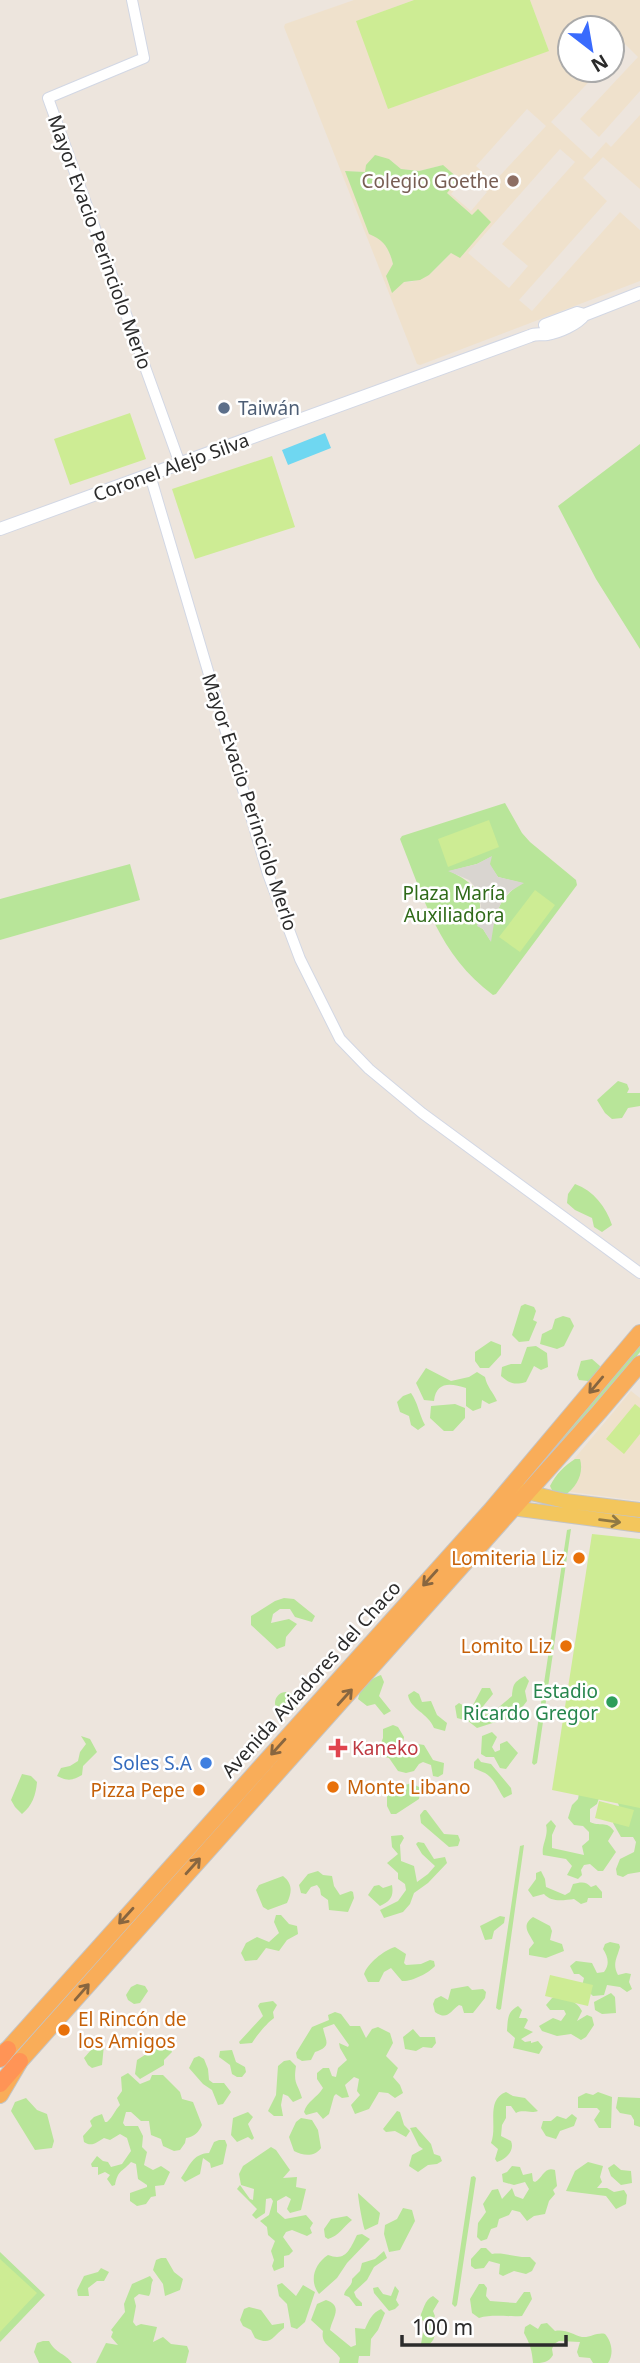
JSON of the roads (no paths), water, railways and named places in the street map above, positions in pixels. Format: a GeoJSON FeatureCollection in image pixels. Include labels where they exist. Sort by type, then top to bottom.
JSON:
{"type":"FeatureCollection","features":[{"type":"Feature","properties":{"kind":"highway","name":"Avenida Aviadores del Chaco"},"geometry":{"type":"LineString","coordinates":[[3,2054],[509,1488],[640,1333]]}},
{"type":"Feature","properties":{"kind":"highway","name":"Avenida Aviadores del Chaco"},"geometry":{"type":"LineString","coordinates":[[0,2095],[20,2061],[640,1364]]}},
{"type":"Feature","properties":{"kind":"highway"},"geometry":{"type":"LineString","coordinates":[[543,1475],[539,1488],[545,1497]]}},
{"type":"Feature","properties":{"kind":"highway"},"geometry":{"type":"LineString","coordinates":[[0,2084],[20,2061]]}},
{"type":"Feature","properties":{"kind":"main road","name":"Coronel Alejo Silva"},"geometry":{"type":"LineString","coordinates":[[0,529],[538,333],[543,326],[577,313],[584,315],[640,293]]}},
{"type":"Feature","properties":{"kind":"main road"},"geometry":{"type":"LineString","coordinates":[[509,1488],[545,1497],[640,1510]]}},
{"type":"Feature","properties":{"kind":"main road"},"geometry":{"type":"LineString","coordinates":[[512,1508],[640,1525]]}},
{"type":"Feature","properties":{"kind":"street","name":"Mayor Evacio Perinciolo Merlo"},"geometry":{"type":"LineString","coordinates":[[132,0],[144,58],[48,98],[180,464]]}},
{"type":"Feature","properties":{"kind":"street","name":"Mayor Evacio Perinciolo Merlo"},"geometry":{"type":"LineString","coordinates":[[150,475],[268,874],[300,959],[341,1039],[369,1069],[422,1113],[640,1273]]}},
{"type":"Feature","properties":{"kind":"water"},"geometry":{"type":"Polygon","coordinates":[[[325,433],[331,448],[288,465],[282,450],[325,433]]]}},
{"type":"Feature","properties":{"kind":"place","name":"Colegio Goethe"},"geometry":{"type":"Point","coordinates":[513,181]}},
{"type":"Feature","properties":{"kind":"place","name":"Taiwán"},"geometry":{"type":"Point","coordinates":[224,408]}},
{"type":"Feature","properties":{"kind":"place","name":"Lomiteria Liz"},"geometry":{"type":"Point","coordinates":[579,1558]}},
{"type":"Feature","properties":{"kind":"place","name":"Lomito Liz"},"geometry":{"type":"Point","coordinates":[566,1646]}},
{"type":"Feature","properties":{"kind":"place","name":"Estadio Ricardo Gregor"},"geometry":{"type":"Point","coordinates":[612,1702]}},
{"type":"Feature","properties":{"kind":"place","name":"Kaneko"},"geometry":{"type":"Point","coordinates":[338,1748]}},
{"type":"Feature","properties":{"kind":"place","name":"Soles S.A"},"geometry":{"type":"Point","coordinates":[206,1763]}},
{"type":"Feature","properties":{"kind":"place","name":"Monte Libano"},"geometry":{"type":"Point","coordinates":[333,1787]}},
{"type":"Feature","properties":{"kind":"place","name":"Pizza Pepe"},"geometry":{"type":"Point","coordinates":[199,1790]}},
{"type":"Feature","properties":{"kind":"place","name":"El Rincón de los Amigos"},"geometry":{"type":"Point","coordinates":[64,2030]}},
{"type":"Feature","properties":{"kind":"park label","name":"Plaza María Auxiliadora"},"geometry":{"type":"Point","coordinates":[454,904]}}]}
